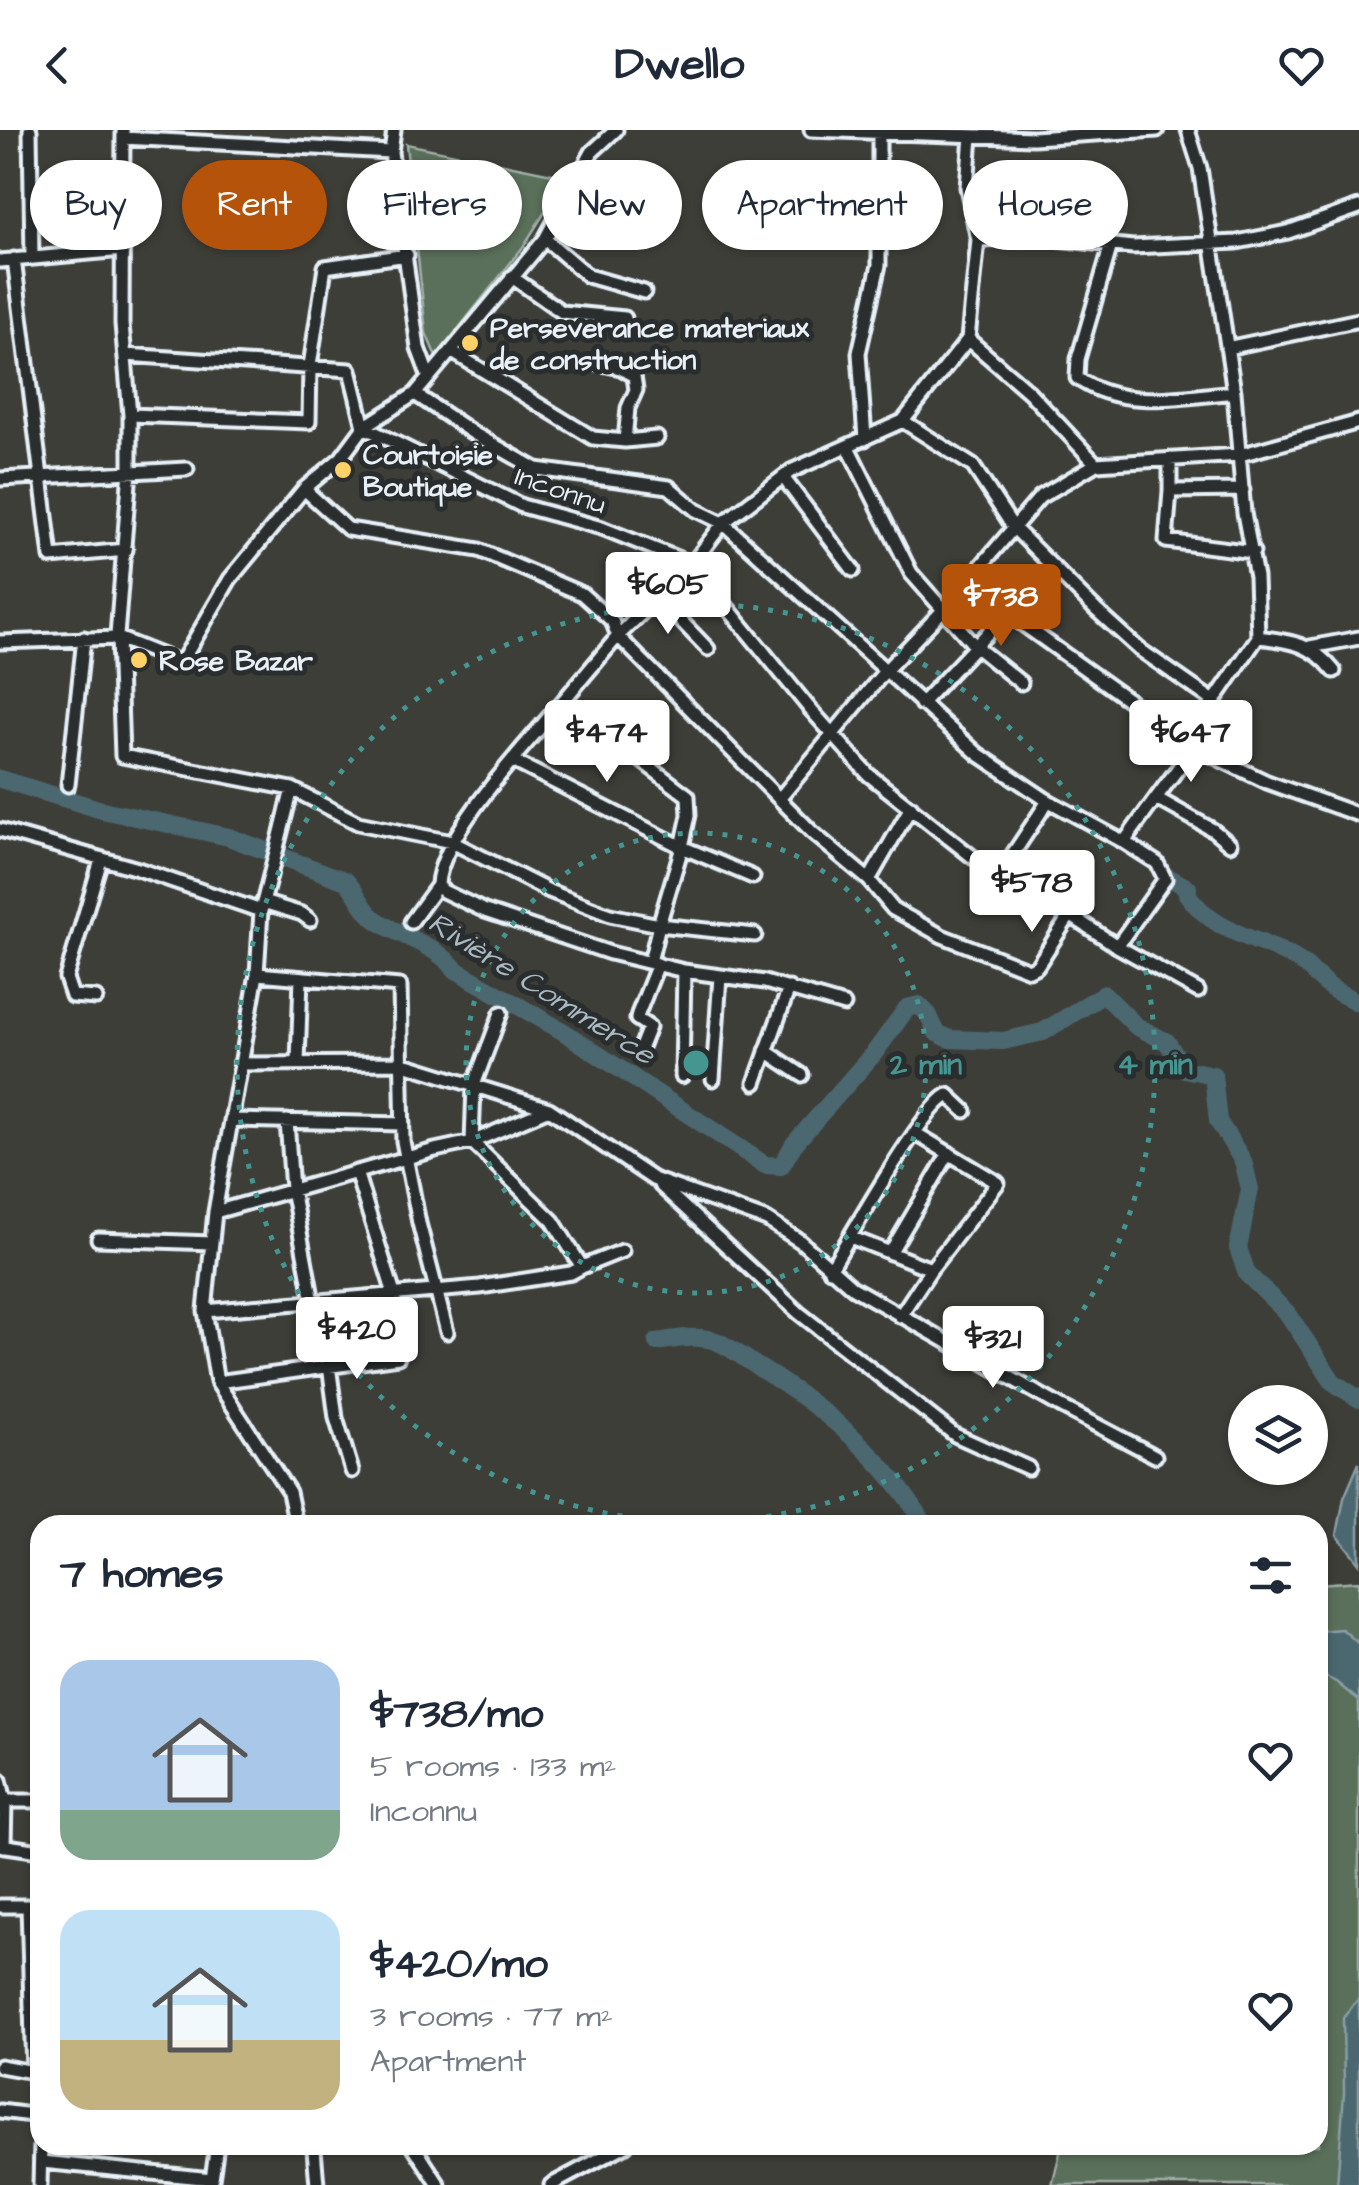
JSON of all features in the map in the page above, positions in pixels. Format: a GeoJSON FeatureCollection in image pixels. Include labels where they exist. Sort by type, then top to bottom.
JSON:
{"type":"FeatureCollection","features":[{"type":"Feature","properties":{"kind":"street"},"geometry":{"type":"LineString","coordinates":[[30,130],[32,257]]}},
{"type":"Feature","properties":{"kind":"street"},"geometry":{"type":"LineString","coordinates":[[394,130],[391,152],[418,348],[428,375]]}},
{"type":"Feature","properties":{"kind":"street"},"geometry":{"type":"LineString","coordinates":[[588,160],[616,130]]}},
{"type":"Feature","properties":{"kind":"street"},"geometry":{"type":"LineString","coordinates":[[811,130],[972,136],[1157,130]]}},
{"type":"Feature","properties":{"kind":"street"},"geometry":{"type":"LineString","coordinates":[[865,438],[859,353],[879,265],[879,130]]}},
{"type":"Feature","properties":{"kind":"street"},"geometry":{"type":"LineString","coordinates":[[1124,842],[1258,637],[1253,552],[1234,392],[1200,168],[1188,130]]}},
{"type":"Feature","properties":{"kind":"street"},"geometry":{"type":"LineString","coordinates":[[123,160],[123,134],[391,152]]}},
{"type":"Feature","properties":{"kind":"street"},"geometry":{"type":"LineString","coordinates":[[969,160],[972,136]]}},
{"type":"Feature","properties":{"kind":"street"},"geometry":{"type":"LineString","coordinates":[[1128,245],[1212,244],[1288,232],[1359,207]]}},
{"type":"Feature","properties":{"kind":"street"},"geometry":{"type":"LineString","coordinates":[[0,642],[118,637],[182,663],[230,579],[304,489],[341,458],[364,427],[415,394],[542,242]]}},
{"type":"Feature","properties":{"kind":"street"},"geometry":{"type":"LineString","coordinates":[[0,261],[123,250],[130,470],[118,637],[122,756],[292,790],[358,824],[455,843],[549,890],[610,915],[659,926],[755,935]]}},
{"type":"Feature","properties":{"kind":"street"},"geometry":{"type":"LineString","coordinates":[[559,250],[588,276],[644,292]]}},
{"type":"Feature","properties":{"kind":"street"},"geometry":{"type":"LineString","coordinates":[[411,922],[438,885],[438,875],[455,843],[513,760],[618,636],[692,564],[723,522],[783,477],[903,421],[968,339],[977,250]]}},
{"type":"Feature","properties":{"kind":"street"},"geometry":{"type":"LineString","coordinates":[[1110,250],[1078,358],[1077,378],[1096,388],[1148,399],[1234,392]]}},
{"type":"Feature","properties":{"kind":"street"},"geometry":{"type":"LineString","coordinates":[[130,414],[309,422],[310,366],[325,267],[407,255]]}},
{"type":"Feature","properties":{"kind":"street"},"geometry":{"type":"LineString","coordinates":[[14,259],[51,557],[126,550]]}},
{"type":"Feature","properties":{"kind":"street"},"geometry":{"type":"LineString","coordinates":[[512,278],[562,312],[625,318]]}},
{"type":"Feature","properties":{"kind":"street"},"geometry":{"type":"LineString","coordinates":[[1227,348],[1359,320]]}},
{"type":"Feature","properties":{"kind":"street"},"geometry":{"type":"LineString","coordinates":[[968,339],[1030,392],[1096,464]]}},
{"type":"Feature","properties":{"kind":"street"},"geometry":{"type":"LineString","coordinates":[[450,351],[593,438],[624,442],[657,438]]}},
{"type":"Feature","properties":{"kind":"street"},"geometry":{"type":"LineString","coordinates":[[125,355],[350,370],[364,427]]}},
{"type":"Feature","properties":{"kind":"street"},"geometry":{"type":"LineString","coordinates":[[593,362],[621,368],[636,381],[624,442]]}},
{"type":"Feature","properties":{"kind":"street","name":"Inconnu"},"geometry":{"type":"LineString","coordinates":[[415,394],[536,469],[669,487],[696,510],[723,522],[978,754],[1048,801],[1156,864],[1165,879],[1117,946]]}},
{"type":"Feature","properties":{"kind":"street"},"geometry":{"type":"LineString","coordinates":[[903,421],[973,466],[1012,527],[1051,566],[1139,649],[1216,702]]}},
{"type":"Feature","properties":{"kind":"street"},"geometry":{"type":"LineString","coordinates":[[780,798],[885,671],[944,609],[1040,496],[1096,464],[1240,455],[1359,422]]}},
{"type":"Feature","properties":{"kind":"street","name":"Inconnu"},"geometry":{"type":"LineString","coordinates":[[364,427],[522,506],[602,528],[692,564],[810,709],[869,774],[974,858],[1026,878],[1070,915],[1198,992]]}},
{"type":"Feature","properties":{"kind":"street"},"geometry":{"type":"LineString","coordinates":[[848,447],[910,573],[975,646],[1021,683]]}},
{"type":"Feature","properties":{"kind":"street"},"geometry":{"type":"LineString","coordinates":[[1170,459],[1166,541],[1253,552]]}},
{"type":"Feature","properties":{"kind":"street"},"geometry":{"type":"LineString","coordinates":[[0,480],[187,469]]}},
{"type":"Feature","properties":{"kind":"street"},"geometry":{"type":"LineString","coordinates":[[783,477],[853,570]]}},
{"type":"Feature","properties":{"kind":"street"},"geometry":{"type":"LineString","coordinates":[[304,489],[348,529],[478,550],[582,594],[612,620],[618,636],[813,833],[869,880],[893,909],[916,924],[1029,970],[1037,966],[1070,915]]}},
{"type":"Feature","properties":{"kind":"street"},"geometry":{"type":"LineString","coordinates":[[1170,491],[1243,490]]}},
{"type":"Feature","properties":{"kind":"street"},"geometry":{"type":"LineString","coordinates":[[921,704],[1051,566]]}},
{"type":"Feature","properties":{"kind":"street"},"geometry":{"type":"LineString","coordinates":[[658,596],[708,649]]}},
{"type":"Feature","properties":{"kind":"street"},"geometry":{"type":"LineString","coordinates":[[1007,613],[1190,744],[1267,782],[1359,815]]}},
{"type":"Feature","properties":{"kind":"street"},"geometry":{"type":"LineString","coordinates":[[1258,637],[1298,642],[1322,656],[1334,671]]}},
{"type":"Feature","properties":{"kind":"street"},"geometry":{"type":"LineString","coordinates":[[68,784],[84,638]]}},
{"type":"Feature","properties":{"kind":"street"},"geometry":{"type":"LineString","coordinates":[[1310,648],[1359,638]]}},
{"type":"Feature","properties":{"kind":"street"},"geometry":{"type":"LineString","coordinates":[[563,701],[688,796],[689,815],[682,846],[637,1019],[649,1026],[639,1052]]}},
{"type":"Feature","properties":{"kind":"street"},"geometry":{"type":"LineString","coordinates":[[513,760],[682,846],[753,877]]}},
{"type":"Feature","properties":{"kind":"street"},"geometry":{"type":"LineString","coordinates":[[292,790],[264,901],[257,974],[216,1212],[205,1311],[217,1382],[289,1492],[294,1515]]}},
{"type":"Feature","properties":{"kind":"street"},"geometry":{"type":"LineString","coordinates":[[1156,798],[1230,844]]}},
{"type":"Feature","properties":{"kind":"street"},"geometry":{"type":"LineString","coordinates":[[1002,869],[1048,801]]}},
{"type":"Feature","properties":{"kind":"street"},"geometry":{"type":"LineString","coordinates":[[869,880],[911,807]]}},
{"type":"Feature","properties":{"kind":"street"},"geometry":{"type":"LineString","coordinates":[[0,830],[264,901],[310,920]]}},
{"type":"Feature","properties":{"kind":"street"},"geometry":{"type":"LineString","coordinates":[[96,998],[72,996],[66,978],[101,860]]}},
{"type":"Feature","properties":{"kind":"street"},"geometry":{"type":"LineString","coordinates":[[438,885],[443,891],[499,916],[610,953],[789,988],[844,1006]]}},
{"type":"Feature","properties":{"kind":"street"},"geometry":{"type":"LineString","coordinates":[[682,1076],[684,970]]}},
{"type":"Feature","properties":{"kind":"street"},"geometry":{"type":"LineString","coordinates":[[257,974],[400,986],[406,1158],[447,1332]]}},
{"type":"Feature","properties":{"kind":"street"},"geometry":{"type":"LineString","coordinates":[[713,1079],[720,976]]}},
{"type":"Feature","properties":{"kind":"street"},"geometry":{"type":"LineString","coordinates":[[298,1062],[300,978]]}},
{"type":"Feature","properties":{"kind":"street"},"geometry":{"type":"LineString","coordinates":[[755,1083],[789,988]]}},
{"type":"Feature","properties":{"kind":"street"},"geometry":{"type":"LineString","coordinates":[[501,1013],[474,1085],[472,1142],[553,1221],[582,1268]]}},
{"type":"Feature","properties":{"kind":"street"},"geometry":{"type":"LineString","coordinates":[[766,1052],[802,1075]]}},
{"type":"Feature","properties":{"kind":"street"},"geometry":{"type":"LineString","coordinates":[[240,1064],[401,1063],[549,1109],[653,1179],[799,1312],[955,1436],[1028,1468]]}},
{"type":"Feature","properties":{"kind":"street"},"geometry":{"type":"LineString","coordinates":[[830,1270],[940,1099],[948,1095],[965,1111]]}},
{"type":"Feature","properties":{"kind":"street"},"geometry":{"type":"LineString","coordinates":[[216,1212],[472,1142],[549,1109]]}},
{"type":"Feature","properties":{"kind":"street"},"geometry":{"type":"LineString","coordinates":[[232,1120],[403,1124]]}},
{"type":"Feature","properties":{"kind":"street"},"geometry":{"type":"LineString","coordinates":[[286,1121],[292,1189],[313,1302],[336,1418],[352,1470]]}},
{"type":"Feature","properties":{"kind":"street"},"geometry":{"type":"LineString","coordinates":[[900,1316],[998,1182],[915,1133]]}},
{"type":"Feature","properties":{"kind":"street"},"geometry":{"type":"LineString","coordinates":[[890,1253],[948,1153]]}},
{"type":"Feature","properties":{"kind":"street"},"geometry":{"type":"LineString","coordinates":[[217,1382],[398,1357],[394,1294],[356,1172]]}},
{"type":"Feature","properties":{"kind":"street"},"geometry":{"type":"LineString","coordinates":[[653,1179],[767,1220],[800,1241],[853,1288],[1155,1456]]}},
{"type":"Feature","properties":{"kind":"street"},"geometry":{"type":"LineString","coordinates":[[850,1237],[931,1269]]}},
{"type":"Feature","properties":{"kind":"street"},"geometry":{"type":"LineString","coordinates":[[98,1239],[212,1243]]}},
{"type":"Feature","properties":{"kind":"street"},"geometry":{"type":"LineString","coordinates":[[205,1311],[519,1282],[572,1273],[622,1252]]}},
{"type":"Feature","properties":{"kind":"street"},"geometry":{"type":"LineString","coordinates":[[0,1780],[5,1801],[2,1845],[30,1849]]}},
{"type":"Feature","properties":{"kind":"street"},"geometry":{"type":"LineString","coordinates":[[5,1801],[30,1801]]}},
{"type":"Feature","properties":{"kind":"street"},"geometry":{"type":"LineString","coordinates":[[0,1906],[30,1906]]}},
{"type":"Feature","properties":{"kind":"street"},"geometry":{"type":"LineString","coordinates":[[0,2066],[30,2071]]}},
{"type":"Feature","properties":{"kind":"street"},"geometry":{"type":"LineString","coordinates":[[0,2110],[30,2112]]}},
{"type":"Feature","properties":{"kind":"street"},"geometry":{"type":"LineString","coordinates":[[40,2185],[42,2155]]}},
{"type":"Feature","properties":{"kind":"street"},"geometry":{"type":"LineString","coordinates":[[42,2162],[212,2182],[216,2155]]}},
{"type":"Feature","properties":{"kind":"street"},"geometry":{"type":"LineString","coordinates":[[314,2155],[317,2185]]}},
{"type":"Feature","properties":{"kind":"street"},"geometry":{"type":"LineString","coordinates":[[420,2155],[438,2185]]}},
{"type":"Feature","properties":{"kind":"street"},"geometry":{"type":"LineString","coordinates":[[551,2185],[607,2155]]}},
{"type":"Feature","properties":{"kind":"green space"},"geometry":{"type":"Polygon","coordinates":[[[406,144],[484,160],[408,160],[406,144]]]}},
{"type":"Feature","properties":{"kind":"green space"},"geometry":{"type":"Polygon","coordinates":[[[522,168],[542,172],[542,217],[523,247],[522,168]]]}},
{"type":"Feature","properties":{"kind":"green space"},"geometry":{"type":"Polygon","coordinates":[[[417,250],[521,250],[436,357],[426,333],[417,250]]]}},
{"type":"Feature","properties":{"kind":"green space"},"geometry":{"type":"Polygon","coordinates":[[[1359,1581],[1359,2185],[1052,2185],[1060,2155],[1328,2155],[1328,1583],[1359,1581]]]}},
{"type":"Feature","properties":{"kind":"water"},"geometry":{"type":"Polygon","coordinates":[[[1359,1463],[1359,1563],[1337,1535],[1344,1498],[1359,1463]]]}},
{"type":"Feature","properties":{"kind":"water"},"geometry":{"type":"Polygon","coordinates":[[[1342,1629],[1359,1644],[1359,1701],[1328,1678],[1328,1630],[1342,1629]]]}},
{"type":"Feature","properties":{"kind":"water"},"geometry":{"type":"Polygon","coordinates":[[[1359,1998],[1359,2185],[1337,2185],[1344,2093],[1343,2018],[1359,1998]]]}},
{"type":"Feature","properties":{"kind":"waterway","name":"Rivière Commerce"},"geometry":{"type":"LineString","coordinates":[[0,779],[102,810],[229,837],[346,881],[375,919],[428,947],[456,970],[564,1032],[765,1165],[781,1166],[794,1144],[875,1052],[907,1008],[919,1005],[937,1033],[950,1039],[1003,1041],[1043,1032],[1104,994],[1136,1026],[1167,1042],[1184,1069],[1213,1075],[1218,1121],[1243,1161],[1250,1189],[1238,1248],[1247,1274],[1288,1314],[1333,1382],[1359,1399]]}},
{"type":"Feature","properties":{"kind":"waterway","name":"Rivière Commerce"},"geometry":{"type":"LineString","coordinates":[[1170,878],[1188,888],[1187,894],[1210,918],[1294,958],[1331,988],[1359,1003]]}},
{"type":"Feature","properties":{"kind":"waterway"},"geometry":{"type":"LineString","coordinates":[[657,1342],[704,1338],[728,1347],[851,1436],[891,1477],[919,1515]]}},
{"type":"Feature","properties":{"kind":"place","name":"Perseverance materiaux de construction"},"geometry":{"type":"Point","coordinates":[470,343]}},
{"type":"Feature","properties":{"kind":"place","name":"Courtoisie Boutique"},"geometry":{"type":"Point","coordinates":[343,470]}},
{"type":"Feature","properties":{"kind":"place","name":"Rose Bazar"},"geometry":{"type":"Point","coordinates":[139,660]}}]}
